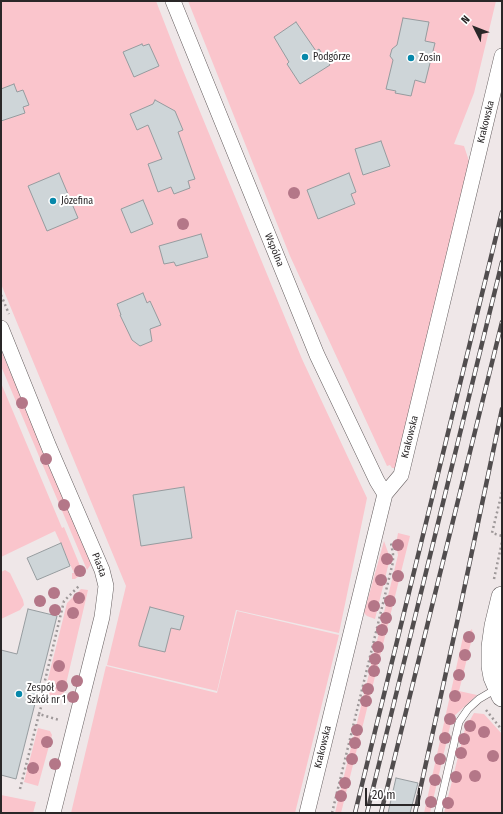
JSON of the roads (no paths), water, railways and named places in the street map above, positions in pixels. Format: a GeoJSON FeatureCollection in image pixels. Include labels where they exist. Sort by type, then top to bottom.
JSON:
{"type":"FeatureCollection","features":[{"type":"Feature","properties":{"kind":"street","name":"Wspólna"},"geometry":{"type":"LineString","coordinates":[[173,1],[317,355],[377,481],[385,494]]}},
{"type":"Feature","properties":{"kind":"street","name":"Krakowska"},"geometry":{"type":"LineString","coordinates":[[307,813],[385,494],[401,475],[502,56]]}},
{"type":"Feature","properties":{"kind":"street","name":"Piasta"},"geometry":{"type":"LineString","coordinates":[[1,328],[49,447],[102,570],[106,586],[102,617],[53,813]]}},
{"type":"Feature","properties":{"kind":"street"},"geometry":{"type":"LineString","coordinates":[[497,590],[492,647],[492,666],[494,677],[500,692]]}},
{"type":"Feature","properties":{"kind":"lane"},"geometry":{"type":"LineString","coordinates":[[438,813],[459,722],[468,709],[479,699],[500,692]]}},
{"type":"Feature","properties":{"kind":"railway"},"geometry":{"type":"LineString","coordinates":[[355,813],[502,212]]}},
{"type":"Feature","properties":{"kind":"railway"},"geometry":{"type":"LineString","coordinates":[[367,813],[502,262]]}},
{"type":"Feature","properties":{"kind":"railway"},"geometry":{"type":"LineString","coordinates":[[381,813],[502,322]]}},
{"type":"Feature","properties":{"kind":"railway"},"geometry":{"type":"LineString","coordinates":[[415,813],[502,409]]}},
{"type":"Feature","properties":{"kind":"place","name":"Podgórze"},"geometry":{"type":"Point","coordinates":[305,57]}},
{"type":"Feature","properties":{"kind":"place","name":"Zosin"},"geometry":{"type":"Point","coordinates":[411,58]}},
{"type":"Feature","properties":{"kind":"place","name":"Józefina"},"geometry":{"type":"Point","coordinates":[53,201]}},
{"type":"Feature","properties":{"kind":"place","name":"Zespół Szkół nr 1"},"geometry":{"type":"Point","coordinates":[19,694]}}]}
